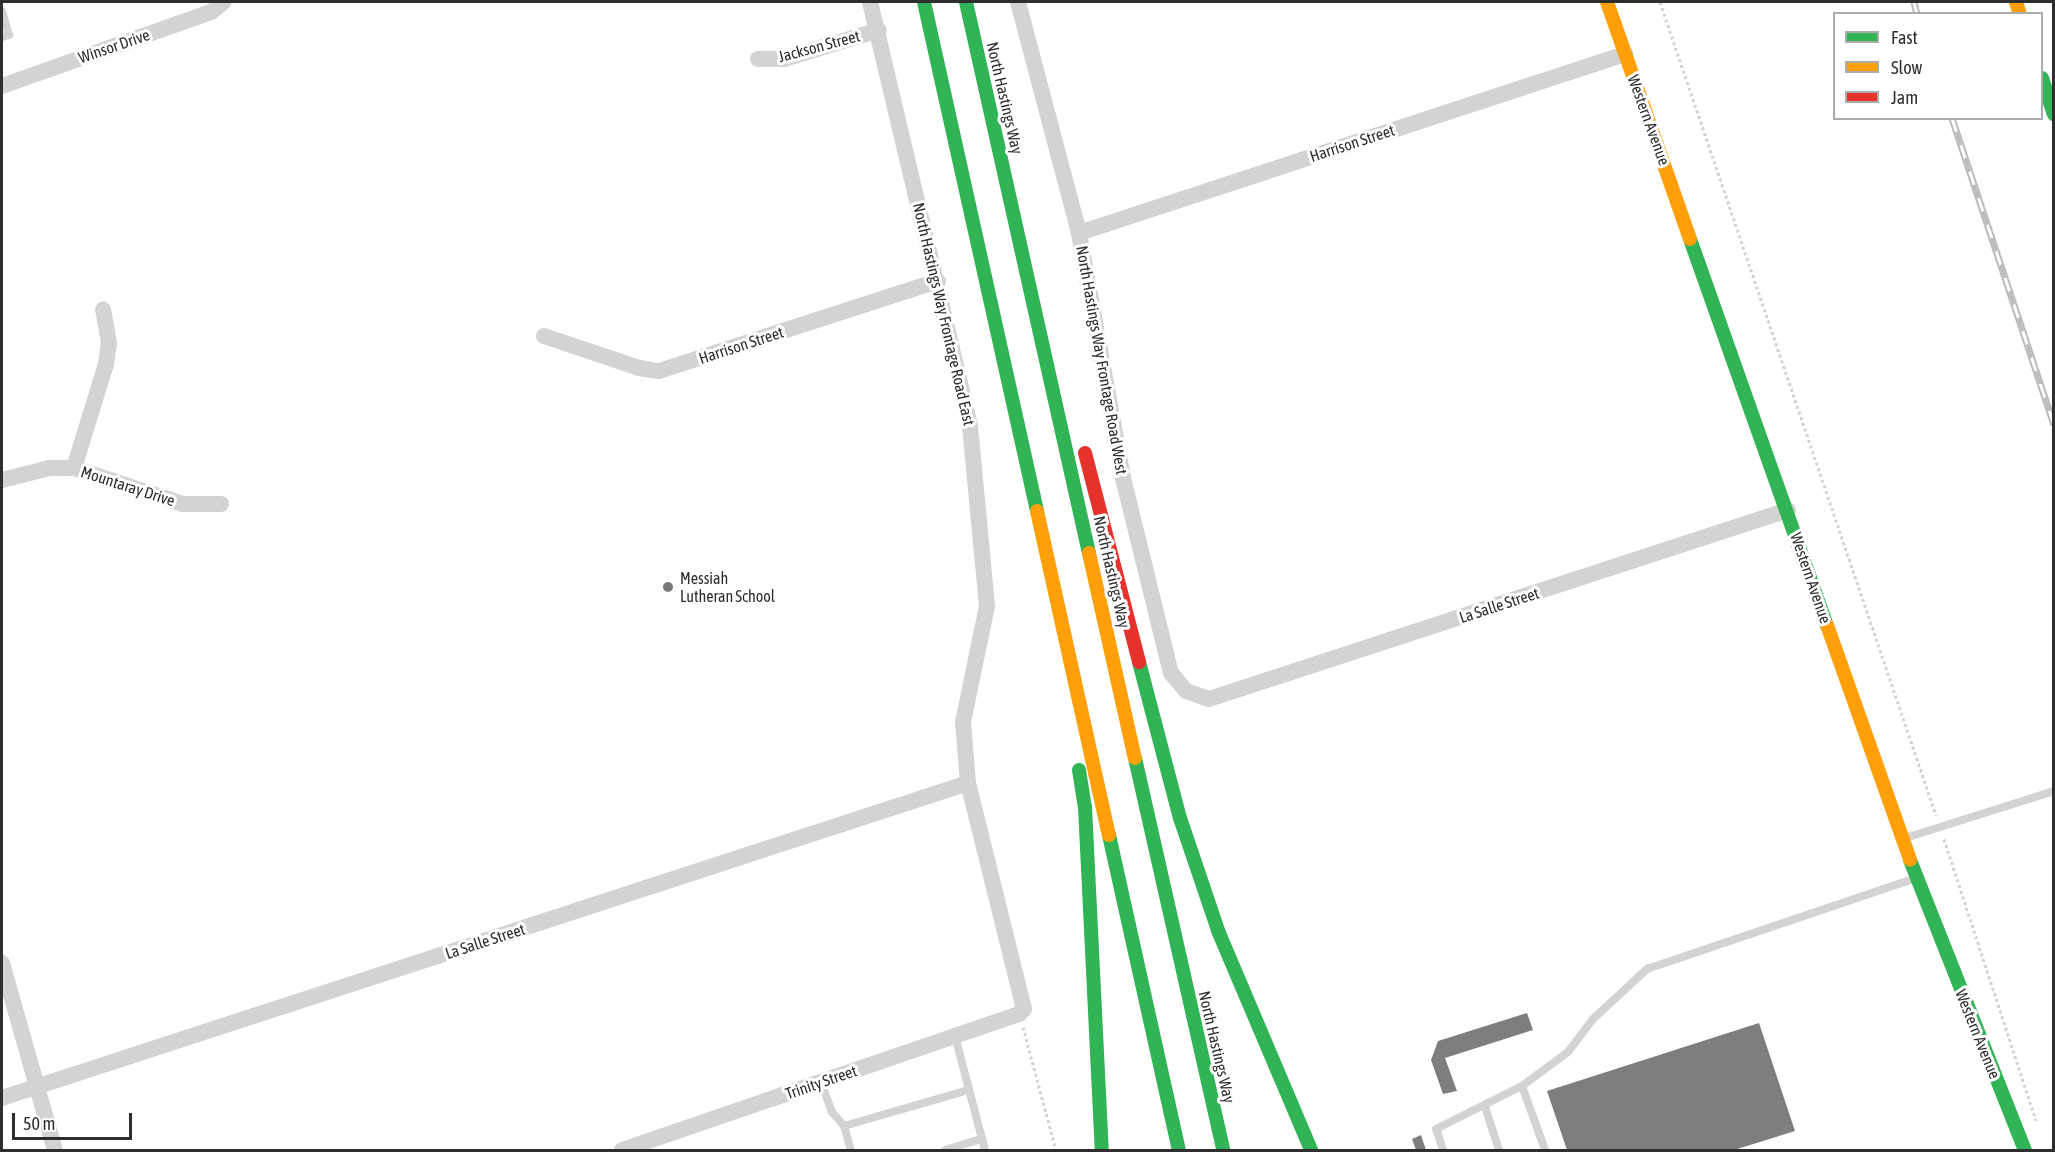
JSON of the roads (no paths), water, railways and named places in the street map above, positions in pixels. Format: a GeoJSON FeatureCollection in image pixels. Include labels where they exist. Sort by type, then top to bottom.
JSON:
{"type":"FeatureCollection","features":[{"type":"Feature","properties":{"kind":"main road"},"geometry":{"type":"LineString","coordinates":[[924,2],[1016,406],[1179,1150]]}},
{"type":"Feature","properties":{"kind":"main road","name":"North Hastings Way"},"geometry":{"type":"LineString","coordinates":[[966,2],[1223,1150]]}},
{"type":"Feature","properties":{"kind":"main road","name":"Western Avenue"},"geometry":{"type":"LineString","coordinates":[[1607,2],[1788,510],[1902,839],[2025,1150]]}},
{"type":"Feature","properties":{"kind":"main road"},"geometry":{"type":"LineString","coordinates":[[976,40],[1061,358]]}},
{"type":"Feature","properties":{"kind":"main road"},"geometry":{"type":"LineString","coordinates":[[2043,81],[2054,114]]}},
{"type":"Feature","properties":{"kind":"main road"},"geometry":{"type":"LineString","coordinates":[[1016,406],[1085,807],[1102,1150]]}},
{"type":"Feature","properties":{"kind":"main road"},"geometry":{"type":"LineString","coordinates":[[1081,437],[1180,818],[1223,944],[1311,1150]]}},
{"type":"Feature","properties":{"kind":"street","name":"Winsor Drive"},"geometry":{"type":"LineString","coordinates":[[2,86],[211,12],[224,2]]}},
{"type":"Feature","properties":{"kind":"street","name":"North Hastings Way Frontage Road East"},"geometry":{"type":"LineString","coordinates":[[870,2],[879,30],[970,425],[986,581],[982,641],[963,722],[968,783],[1024,1004],[1019,1014]]}},
{"type":"Feature","properties":{"kind":"street","name":"North Hastings Way Frontage Road West"},"geometry":{"type":"LineString","coordinates":[[1018,2],[1079,233],[1123,478],[1171,673],[1186,692],[1209,699]]}},
{"type":"Feature","properties":{"kind":"street","name":"Jackson Street"},"geometry":{"type":"LineString","coordinates":[[758,59],[784,59],[879,30]]}},
{"type":"Feature","properties":{"kind":"street","name":"Harrison Street"},"geometry":{"type":"LineString","coordinates":[[1079,233],[1625,54]]}},
{"type":"Feature","properties":{"kind":"street","name":"Harrison Street"},"geometry":{"type":"LineString","coordinates":[[544,336],[639,368],[659,371],[938,281]]}},
{"type":"Feature","properties":{"kind":"street"},"geometry":{"type":"LineString","coordinates":[[74,468],[106,364],[109,343],[103,310]]}},
{"type":"Feature","properties":{"kind":"street","name":"Mountaray Drive"},"geometry":{"type":"LineString","coordinates":[[2,480],[49,468],[74,468],[183,504],[220,504]]}},
{"type":"Feature","properties":{"kind":"street","name":"La Salle Street"},"geometry":{"type":"LineString","coordinates":[[1209,699],[1788,510]]}},
{"type":"Feature","properties":{"kind":"street","name":"La Salle Street"},"geometry":{"type":"LineString","coordinates":[[2,1098],[968,783]]}},
{"type":"Feature","properties":{"kind":"street"},"geometry":{"type":"LineString","coordinates":[[2,963],[35,1088],[55,1150]]}},
{"type":"Feature","properties":{"kind":"street","name":"Trinity Street"},"geometry":{"type":"LineString","coordinates":[[622,1150],[1019,1014]]}},
{"type":"Feature","properties":{"kind":"lane"},"geometry":{"type":"LineString","coordinates":[[2,11],[9,35],[2,37]]}},
{"type":"Feature","properties":{"kind":"lane"},"geometry":{"type":"LineString","coordinates":[[1902,839],[2054,791]]}},
{"type":"Feature","properties":{"kind":"lane"},"geometry":{"type":"LineString","coordinates":[[1443,1150],[1436,1130],[1485,1107],[1522,1086],[1568,1052],[1593,1019],[1647,969],[1916,877]]}},
{"type":"Feature","properties":{"kind":"lane"},"geometry":{"type":"LineString","coordinates":[[955,1036],[985,1150]]}},
{"type":"Feature","properties":{"kind":"lane"},"geometry":{"type":"LineString","coordinates":[[821,1082],[832,1112],[844,1126],[851,1150]]}},
{"type":"Feature","properties":{"kind":"lane"},"geometry":{"type":"LineString","coordinates":[[1522,1086],[1545,1150]]}},
{"type":"Feature","properties":{"kind":"lane"},"geometry":{"type":"LineString","coordinates":[[844,1126],[969,1090]]}},
{"type":"Feature","properties":{"kind":"lane"},"geometry":{"type":"LineString","coordinates":[[1485,1107],[1499,1150]]}},
{"type":"Feature","properties":{"kind":"lane"},"geometry":{"type":"LineString","coordinates":[[945,1150],[982,1139]]}},
{"type":"Feature","properties":{"kind":"railway"},"geometry":{"type":"LineString","coordinates":[[1914,2],[1916,12]]}},
{"type":"Feature","properties":{"kind":"railway"},"geometry":{"type":"LineString","coordinates":[[1953,120],[2054,424]]}},
{"type":"Feature","properties":{"kind":"place","name":"Messiah Lutheran School"},"geometry":{"type":"Point","coordinates":[668,587]}}]}
